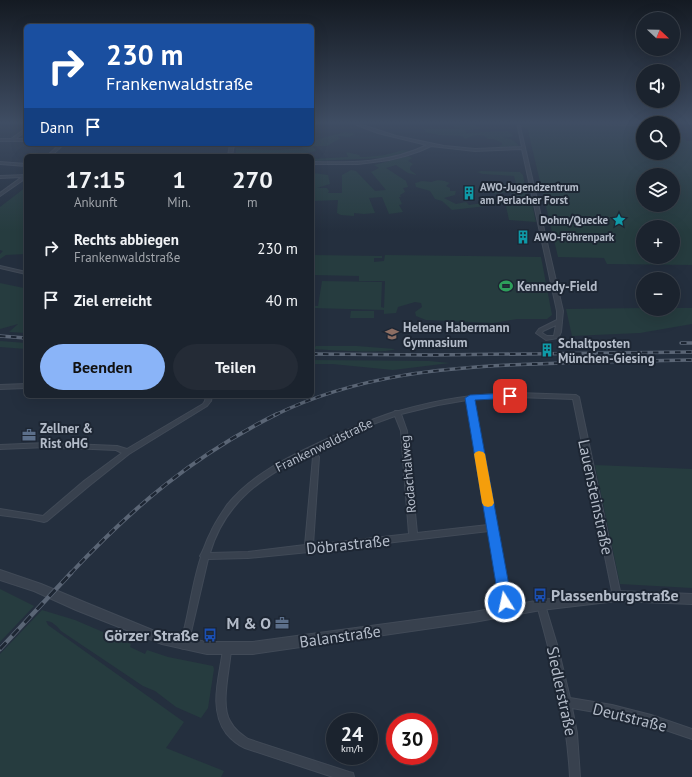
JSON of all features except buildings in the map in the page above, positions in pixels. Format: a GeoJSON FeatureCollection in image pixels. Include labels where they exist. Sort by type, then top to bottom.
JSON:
{"type":"FeatureCollection","features":[{"type":"Feature","properties":{"kind":"street"},"geometry":{"type":"LineString","coordinates":[[314,163],[353,163],[389,158]]}},
{"type":"Feature","properties":{"kind":"street"},"geometry":{"type":"LineString","coordinates":[[526,158],[560,311],[558,321]]}},
{"type":"Feature","properties":{"kind":"street"},"geometry":{"type":"LineString","coordinates":[[0,163],[24,165]]}},
{"type":"Feature","properties":{"kind":"street"},"geometry":{"type":"LineString","coordinates":[[0,177],[24,176]]}},
{"type":"Feature","properties":{"kind":"street"},"geometry":{"type":"LineString","coordinates":[[0,195],[24,177]]}},
{"type":"Feature","properties":{"kind":"street"},"geometry":{"type":"LineString","coordinates":[[0,267],[24,272]]}},
{"type":"Feature","properties":{"kind":"street"},"geometry":{"type":"LineString","coordinates":[[0,387],[24,386]]}},
{"type":"Feature","properties":{"kind":"street","name":"Frankenwaldstraße"},"geometry":{"type":"LineString","coordinates":[[184,645],[204,556],[211,538],[220,521],[233,503],[264,475],[310,450],[363,425],[397,412],[442,402],[470,398],[510,396],[576,397]]}},
{"type":"Feature","properties":{"kind":"street","name":"Lauensteinstraße"},"geometry":{"type":"LineString","coordinates":[[576,397],[617,596]]}},
{"type":"Feature","properties":{"kind":"street"},"geometry":{"type":"LineString","coordinates":[[0,512],[44,519],[127,452],[199,409],[208,401],[209,398]]}},
{"type":"Feature","properties":{"kind":"street"},"geometry":{"type":"LineString","coordinates":[[470,398],[492,528],[505,599],[509,611]]}},
{"type":"Feature","properties":{"kind":"street","name":"Rodachtalweg"},"geometry":{"type":"LineString","coordinates":[[397,412],[404,430],[413,537]]}},
{"type":"Feature","properties":{"kind":"street"},"geometry":{"type":"LineString","coordinates":[[0,447],[47,445],[117,448],[127,452]]}},
{"type":"Feature","properties":{"kind":"street"},"geometry":{"type":"LineString","coordinates":[[309,549],[316,457],[310,450]]}},
{"type":"Feature","properties":{"kind":"street","name":"Döbrastraße"},"geometry":{"type":"LineString","coordinates":[[204,556],[248,556],[492,528]]}},
{"type":"Feature","properties":{"kind":"street","name":"Balanstraße"},"geometry":{"type":"LineString","coordinates":[[0,575],[37,587],[147,634],[184,645],[227,649],[261,647],[541,605],[617,596],[692,599]]}},
{"type":"Feature","properties":{"kind":"street","name":"Siedlerstraße"},"geometry":{"type":"LineString","coordinates":[[541,605],[555,649],[567,702],[573,738],[575,777]]}},
{"type":"Feature","properties":{"kind":"street"},"geometry":{"type":"LineString","coordinates":[[227,649],[220,706],[222,718],[227,728],[235,737],[245,743],[349,777]]}},
{"type":"Feature","properties":{"kind":"street","name":"Deutstraße"},"geometry":{"type":"LineString","coordinates":[[567,702],[612,710],[651,720],[692,734]]}},
{"type":"Feature","properties":{"kind":"green space"},"geometry":{"type":"Polygon","coordinates":[[[325,158],[378,158],[314,161],[314,159],[325,158]]]}},
{"type":"Feature","properties":{"kind":"green space"},"geometry":{"type":"Polygon","coordinates":[[[399,158],[412,158],[408,161],[413,164],[410,167],[410,170],[417,175],[408,173],[396,165],[386,168],[406,181],[408,187],[403,188],[405,192],[400,195],[401,197],[399,197],[402,204],[399,205],[403,212],[389,214],[382,197],[369,198],[375,213],[354,213],[354,216],[341,215],[337,213],[338,200],[314,201],[314,173],[328,175],[330,184],[317,188],[327,188],[329,191],[328,193],[342,193],[342,175],[351,170],[356,171],[375,191],[386,190],[371,172],[379,168],[374,165],[399,158]]]}},
{"type":"Feature","properties":{"kind":"green space"},"geometry":{"type":"Polygon","coordinates":[[[534,158],[636,158],[636,160],[680,160],[680,158],[692,158],[692,265],[607,264],[604,258],[558,257],[534,158]]]}},
{"type":"Feature","properties":{"kind":"green space"},"geometry":{"type":"Polygon","coordinates":[[[477,172],[520,172],[523,175],[528,201],[452,210],[442,201],[435,199],[430,191],[416,187],[415,183],[422,181],[432,182],[438,180],[450,183],[446,186],[450,188],[450,191],[456,191],[455,195],[444,198],[456,204],[466,202],[469,205],[518,198],[516,195],[510,193],[494,194],[485,186],[509,184],[518,192],[514,176],[483,174],[477,172]]]}},
{"type":"Feature","properties":{"kind":"green space"},"geometry":{"type":"Polygon","coordinates":[[[24,189],[24,254],[6,255],[0,259],[0,254],[3,251],[0,250],[0,207],[24,189]]]}},
{"type":"Feature","properties":{"kind":"green space"},"geometry":{"type":"Polygon","coordinates":[[[532,204],[536,222],[509,220],[506,206],[532,204]]]}},
{"type":"Feature","properties":{"kind":"green space"},"geometry":{"type":"Polygon","coordinates":[[[314,255],[382,256],[382,258],[374,258],[374,262],[384,261],[385,255],[541,257],[552,315],[547,319],[517,319],[493,323],[426,320],[416,316],[415,312],[422,307],[421,303],[415,302],[398,307],[396,313],[384,314],[384,310],[314,308],[314,306],[318,306],[322,281],[382,282],[381,307],[384,308],[385,281],[359,281],[359,276],[314,275],[314,255]]]}},
{"type":"Feature","properties":{"kind":"green space"},"geometry":{"type":"Polygon","coordinates":[[[0,283],[24,288],[24,333],[9,332],[18,324],[0,329],[0,283]]]}},
{"type":"Feature","properties":{"kind":"green space"},"geometry":{"type":"Polygon","coordinates":[[[636,308],[636,316],[680,316],[680,308],[692,308],[692,324],[640,333],[572,336],[566,309],[636,308]]]}},
{"type":"Feature","properties":{"kind":"green space"},"geometry":{"type":"Polygon","coordinates":[[[351,311],[374,311],[374,318],[350,318],[351,311]]]}},
{"type":"Feature","properties":{"kind":"green space"},"geometry":{"type":"Polygon","coordinates":[[[0,341],[24,343],[24,349],[0,347],[0,341]]]}},
{"type":"Feature","properties":{"kind":"green space"},"geometry":{"type":"Polygon","coordinates":[[[316,346],[357,346],[395,349],[380,351],[342,351],[314,349],[316,346]]]}},
{"type":"Feature","properties":{"kind":"green space"},"geometry":{"type":"Polygon","coordinates":[[[314,360],[429,361],[450,363],[393,370],[332,364],[314,364],[314,360]]]}},
{"type":"Feature","properties":{"kind":"green space"},"geometry":{"type":"Polygon","coordinates":[[[595,465],[692,469],[692,588],[620,584],[595,465]]]}},
{"type":"Feature","properties":{"kind":"green space"},"geometry":{"type":"Polygon","coordinates":[[[0,589],[34,606],[0,642],[0,589]]]}},
{"type":"Feature","properties":{"kind":"green space"},"geometry":{"type":"Polygon","coordinates":[[[42,610],[75,620],[131,644],[130,647],[145,654],[147,650],[168,657],[213,666],[214,669],[208,708],[201,718],[176,707],[155,691],[143,686],[61,631],[52,623],[46,621],[48,625],[184,722],[166,748],[224,771],[221,777],[0,777],[0,654],[42,610]]]}},
{"type":"Feature","properties":{"kind":"railway"},"geometry":{"type":"LineString","coordinates":[[0,336],[24,338]]}},
{"type":"Feature","properties":{"kind":"railway"},"geometry":{"type":"LineString","coordinates":[[681,343],[692,343]]}},
{"type":"Feature","properties":{"kind":"railway"},"geometry":{"type":"LineString","coordinates":[[314,354],[434,355],[692,352]]}},
{"type":"Feature","properties":{"kind":"railway"},"geometry":{"type":"LineString","coordinates":[[276,415],[306,401],[370,382],[435,371],[501,365],[692,360]]}},
{"type":"Feature","properties":{"kind":"railway"},"geometry":{"type":"LineString","coordinates":[[70,574],[118,526],[166,484],[218,447],[276,415]]}},
{"type":"Feature","properties":{"kind":"railway"},"geometry":{"type":"LineString","coordinates":[[0,649],[71,573]]}},
{"type":"Feature","properties":{"kind":"slow traffic"},"geometry":{"type":"LineString","coordinates":[[479,454],[488,503]]}},
{"type":"Feature","properties":{"kind":"place","name":"AWO-Jugendzentrum am Perlacher Forst"},"geometry":{"type":"Point","coordinates":[469,193]}},
{"type":"Feature","properties":{"kind":"place","name":"Dohrn/Quecke"},"geometry":{"type":"Point","coordinates":[619,220]}},
{"type":"Feature","properties":{"kind":"place","name":"AWO-Föhrenpark"},"geometry":{"type":"Point","coordinates":[523,237]}},
{"type":"Feature","properties":{"kind":"place","name":"Kennedy-Field"},"geometry":{"type":"Point","coordinates":[506,286]}},
{"type":"Feature","properties":{"kind":"place","name":"Helene Habermann Gymnasium"},"geometry":{"type":"Point","coordinates":[392,334]}},
{"type":"Feature","properties":{"kind":"place","name":"Schaltposten München-Giesing"},"geometry":{"type":"Point","coordinates":[547,350]}},
{"type":"Feature","properties":{"kind":"place","name":"Zellner & Rist oHG"},"geometry":{"type":"Point","coordinates":[29,435]}},
{"type":"Feature","properties":{"kind":"place","name":"Plassenburgstraße"},"geometry":{"type":"Point","coordinates":[540,595]}},
{"type":"Feature","properties":{"kind":"place","name":"M & O"},"geometry":{"type":"Point","coordinates":[282,623]}},
{"type":"Feature","properties":{"kind":"place","name":"Görzer Straße"},"geometry":{"type":"Point","coordinates":[210,635]}},
{"type":"Feature","properties":{"kind":"route"},"geometry":{"type":"LineString","coordinates":[[505,602],[470,398],[510,396]]}}]}
